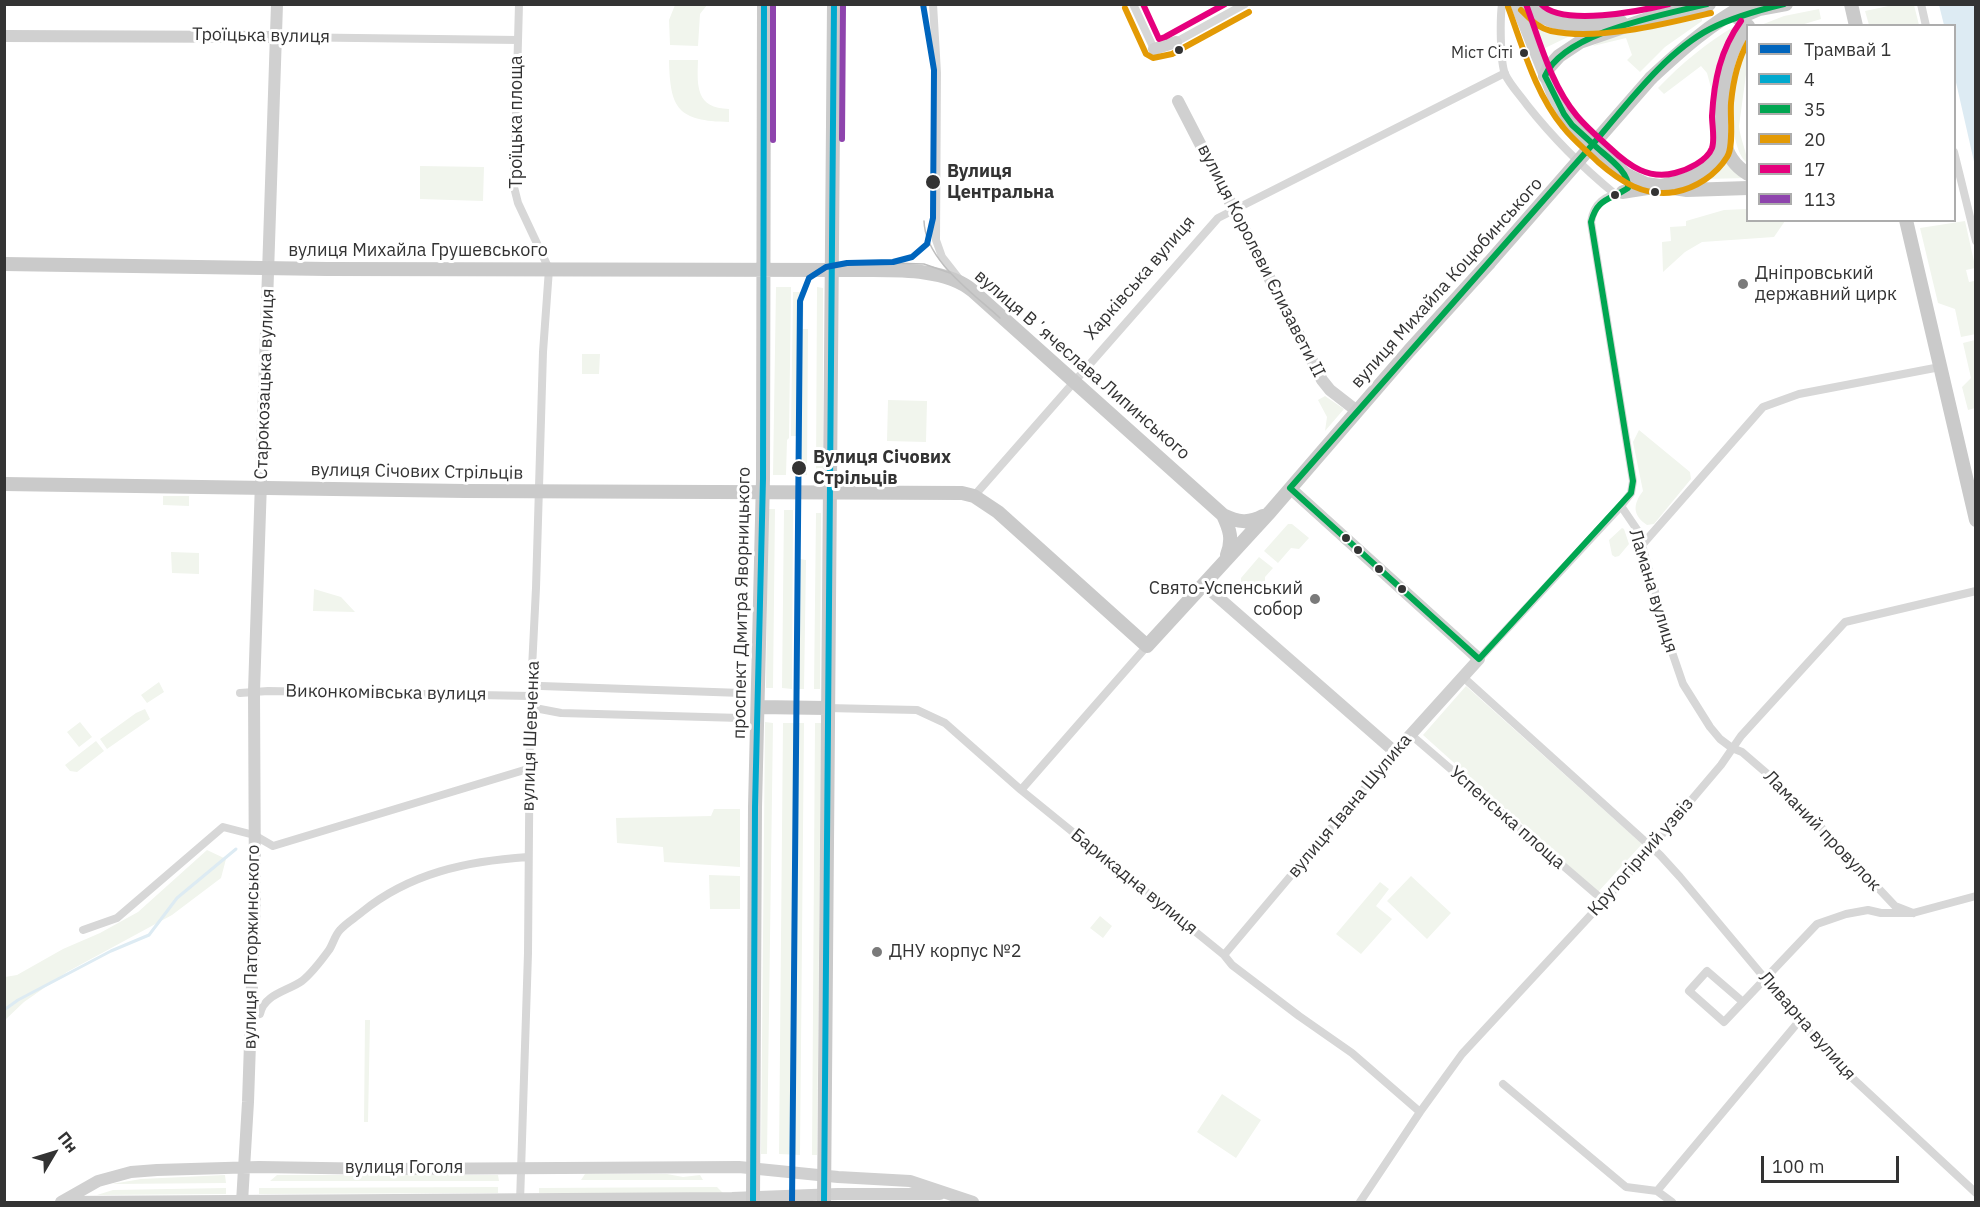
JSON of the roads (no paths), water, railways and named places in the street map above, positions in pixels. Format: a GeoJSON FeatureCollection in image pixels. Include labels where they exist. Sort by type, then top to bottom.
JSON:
{"type":"FeatureCollection","features":[{"type":"Feature","properties":{"kind":"main road","name":"проспект Дмитра Яворницького"},"geometry":{"type":"LineString","coordinates":[[753,1200],[754,862],[762,492],[764,4]]}},
{"type":"Feature","properties":{"kind":"main road"},"geometry":{"type":"LineString","coordinates":[[824,1199],[834,4]]}},
{"type":"Feature","properties":{"kind":"main road"},"geometry":{"type":"LineString","coordinates":[[1528,4],[1538,15],[1562,24],[1580,25],[1647,19]]}},
{"type":"Feature","properties":{"kind":"main road"},"geometry":{"type":"LineString","coordinates":[[1545,76],[1549,67],[1568,48],[1580,42],[1647,19],[1709,4]]}},
{"type":"Feature","properties":{"kind":"main road"},"geometry":{"type":"LineString","coordinates":[[1709,30],[1748,4]]}},
{"type":"Feature","properties":{"kind":"main road"},"geometry":{"type":"LineString","coordinates":[[1709,30],[1759,9],[1786,4]]}},
{"type":"Feature","properties":{"kind":"main road"},"geometry":{"type":"LineString","coordinates":[[1751,24],[1772,12],[1799,4]]}},
{"type":"Feature","properties":{"kind":"main road"},"geometry":{"type":"LineString","coordinates":[[1851,4],[1856,24]]}},
{"type":"Feature","properties":{"kind":"main road"},"geometry":{"type":"LineString","coordinates":[[1619,193],[1683,180],[1704,171],[1721,150],[1721,127],[1729,59],[1732,47],[1746,29]]}},
{"type":"Feature","properties":{"kind":"main road","name":"вулиця Михайла Коцюбинського"},"geometry":{"type":"LineString","coordinates":[[1147,646],[1270,512],[1651,78],[1682,50],[1709,30]]}},
{"type":"Feature","properties":{"kind":"main road"},"geometry":{"type":"LineString","coordinates":[[1564,114],[1572,125],[1625,174],[1646,184],[1687,190],[1746,188]]}},
{"type":"Feature","properties":{"kind":"main road"},"geometry":{"type":"LineString","coordinates":[[1721,127],[1727,152],[1735,164],[1746,172]]}},
{"type":"Feature","properties":{"kind":"main road"},"geometry":{"type":"LineString","coordinates":[[1619,193],[1628,188],[1629,181],[1625,174]]}},
{"type":"Feature","properties":{"kind":"main road"},"geometry":{"type":"LineString","coordinates":[[1906,222],[1976,520]]}},
{"type":"Feature","properties":{"kind":"main road","name":"вулиця Михайла Грушевського"},"geometry":{"type":"LineString","coordinates":[[4,264],[832,271]]}},
{"type":"Feature","properties":{"kind":"main road","name":"вулиця Вʼячеслава Липинського"},"geometry":{"type":"LineString","coordinates":[[832,271],[917,272],[950,278],[965,284],[1223,515],[1242,522],[1253,521],[1270,512]]}},
{"type":"Feature","properties":{"kind":"main road","name":"вулиця Січових Стрільців"},"geometry":{"type":"LineString","coordinates":[[4,484],[538,491],[830,492]]}},
{"type":"Feature","properties":{"kind":"main road"},"geometry":{"type":"LineString","coordinates":[[830,492],[952,493],[974,496],[998,512],[1147,646]]}},
{"type":"Feature","properties":{"kind":"main road"},"geometry":{"type":"LineString","coordinates":[[1223,515],[1231,531],[1231,543],[1224,561]]}},
{"type":"Feature","properties":{"kind":"main road"},"geometry":{"type":"LineString","coordinates":[[758,707],[827,708]]}},
{"type":"Feature","properties":{"kind":"street","name":"Старокозацька вулиця"},"geometry":{"type":"LineString","coordinates":[[254,690],[277,4]]}},
{"type":"Feature","properties":{"kind":"street","name":"Троїцька площа"},"geometry":{"type":"LineString","coordinates":[[519,4],[514,187],[518,203],[549,269]]}},
{"type":"Feature","properties":{"kind":"street"},"geometry":{"type":"LineString","coordinates":[[933,4],[938,73],[936,240],[947,264],[965,284]]}},
{"type":"Feature","properties":{"kind":"street"},"geometry":{"type":"LineString","coordinates":[[1133,4],[1154,49],[1176,42],[1245,4]]}},
{"type":"Feature","properties":{"kind":"street"},"geometry":{"type":"LineString","coordinates":[[1502,4],[1505,73],[1558,143],[1585,170],[1619,193]]}},
{"type":"Feature","properties":{"kind":"street"},"geometry":{"type":"LineString","coordinates":[[1516,4],[1545,76],[1564,114]]}},
{"type":"Feature","properties":{"kind":"street"},"geometry":{"type":"LineString","coordinates":[[1921,4],[1926,24]]}},
{"type":"Feature","properties":{"kind":"street","name":"Троїцька вулиця"},"geometry":{"type":"LineString","coordinates":[[4,36],[518,40]]}},
{"type":"Feature","properties":{"kind":"street","name":"Харківська вулиця"},"geometry":{"type":"LineString","coordinates":[[974,496],[1218,218],[1505,73]]}},
{"type":"Feature","properties":{"kind":"street","name":"вулиця Королеви Єлизавети ІІ"},"geometry":{"type":"LineString","coordinates":[[1179,101],[1322,380],[1330,390],[1357,411]]}},
{"type":"Feature","properties":{"kind":"street"},"geometry":{"type":"LineString","coordinates":[[1956,160],[1976,241]]}},
{"type":"Feature","properties":{"kind":"street","name":"Ламана вулиця"},"geometry":{"type":"LineString","coordinates":[[1619,193],[1597,204],[1591,222],[1633,481],[1631,493],[1620,506],[1634,525],[1642,545],[1662,623],[1683,684],[1710,727],[1732,748]]}},
{"type":"Feature","properties":{"kind":"street","name":"вулиця Шевченка"},"geometry":{"type":"LineString","coordinates":[[520,1201],[528,953],[531,696],[544,342],[549,269]]}},
{"type":"Feature","properties":{"kind":"street"},"geometry":{"type":"LineString","coordinates":[[1642,545],[1763,407],[1798,394],[1940,367]]}},
{"type":"Feature","properties":{"kind":"street"},"geometry":{"type":"LineString","coordinates":[[1290,488],[1479,659],[1620,506]]}},
{"type":"Feature","properties":{"kind":"street"},"geometry":{"type":"LineString","coordinates":[[1203,584],[1395,752]]}},
{"type":"Feature","properties":{"kind":"street","name":"Крутогірний узвіз"},"geometry":{"type":"LineString","coordinates":[[1360,1203],[1420,1112],[1462,1054],[1604,901],[1721,765],[1732,748],[1809,659],[1845,622],[1976,591]]}},
{"type":"Feature","properties":{"kind":"street"},"geometry":{"type":"LineString","coordinates":[[1021,790],[1147,646]]}},
{"type":"Feature","properties":{"kind":"street","name":"вулиця Івана Шулика"},"geometry":{"type":"LineString","coordinates":[[1224,955],[1410,734],[1479,659]]}},
{"type":"Feature","properties":{"kind":"street"},"geometry":{"type":"LineString","coordinates":[[1463,677],[1651,847]]}},
{"type":"Feature","properties":{"kind":"street"},"geometry":{"type":"LineString","coordinates":[[541,686],[742,693]]}},
{"type":"Feature","properties":{"kind":"street","name":"Виконкомівська вулиця"},"geometry":{"type":"LineString","coordinates":[[240,693],[254,690],[531,696]]}},
{"type":"Feature","properties":{"kind":"street","name":"вулиця Паторжинського"},"geometry":{"type":"LineString","coordinates":[[242,1202],[255,896],[254,690]]}},
{"type":"Feature","properties":{"kind":"street","name":"Барикадна вулиця"},"geometry":{"type":"LineString","coordinates":[[827,708],[917,710],[945,723],[1021,790],[1224,955],[1240,971],[1352,1053],[1420,1112]]}},
{"type":"Feature","properties":{"kind":"street"},"geometry":{"type":"LineString","coordinates":[[540,709],[561,713],[741,718]]}},
{"type":"Feature","properties":{"kind":"street","name":"Успенська площа"},"geometry":{"type":"LineString","coordinates":[[1410,734],[1604,901]]}},
{"type":"Feature","properties":{"kind":"street","name":"Ламаний провулок"},"geometry":{"type":"LineString","coordinates":[[1732,748],[1742,752],[1771,777],[1820,825],[1895,906],[1913,913]]}},
{"type":"Feature","properties":{"kind":"street"},"geometry":{"type":"LineString","coordinates":[[83,930],[117,918],[223,827],[254,835],[273,846],[531,768]]}},
{"type":"Feature","properties":{"kind":"street","name":"Ливарна вулиця"},"geometry":{"type":"LineString","coordinates":[[1651,847],[1680,877],[1834,1060],[1976,1192]]}},
{"type":"Feature","properties":{"kind":"street"},"geometry":{"type":"LineString","coordinates":[[250,1016],[260,1014],[261,1008],[276,993],[301,982],[330,949],[340,930],[381,897],[438,871],[470,863],[528,857]]}},
{"type":"Feature","properties":{"kind":"street"},"geometry":{"type":"LineString","coordinates":[[1743,1002],[1707,971],[1689,991],[1724,1022],[1743,1002],[1795,946],[1822,921],[1868,910],[1881,913],[1913,913],[1976,896]]}},
{"type":"Feature","properties":{"kind":"street"},"geometry":{"type":"LineString","coordinates":[[1657,1191],[1800,1020]]}},
{"type":"Feature","properties":{"kind":"street"},"geometry":{"type":"LineString","coordinates":[[1503,1084],[1626,1188],[1657,1191],[1672,1203]]}},
{"type":"Feature","properties":{"kind":"street","name":"вулиця Гоголя"},"geometry":{"type":"LineString","coordinates":[[61,1202],[98,1181],[131,1172],[157,1170],[753,1168],[824,1176],[910,1181],[973,1203]]}},
{"type":"Feature","properties":{"kind":"street","name":"вулиця Гоголя"},"geometry":{"type":"LineString","coordinates":[[61,1202],[753,1200],[950,1194]]}},
{"type":"Feature","properties":{"kind":"waterway"},"geometry":{"type":"LineString","coordinates":[[4,1010],[18,1000],[111,951],[149,935],[177,898],[236,849]]}},
{"type":"Feature","properties":{"kind":"tram line","name":"1"},"geometry":{"type":"LineString","coordinates":[[792,1202],[800,301],[809,278],[826,267],[847,263],[893,262],[912,257],[927,244],[933,218],[934,70],[923,4]]}},
{"type":"Feature","properties":{"kind":"tram line"},"geometry":{"type":"LineString","coordinates":[[924,221],[926,235],[941,262],[964,287],[1000,318]]}},
{"type":"Feature","properties":{"kind":"tram line"},"geometry":{"type":"LineString","coordinates":[[893,263],[924,264],[950,273]]}},
{"type":"Feature","properties":{"kind":"place","name":"Міст Сіті"},"geometry":{"type":"Point","coordinates":[1524,53]}},
{"type":"Feature","properties":{"kind":"place","name":"Вулиця Центральна"},"geometry":{"type":"Point","coordinates":[933,182]}},
{"type":"Feature","properties":{"kind":"place","name":"Дніпровський державний цирк"},"geometry":{"type":"Point","coordinates":[1743,284]}},
{"type":"Feature","properties":{"kind":"place","name":"Вулиця Січових Стрільців"},"geometry":{"type":"Point","coordinates":[799,468]}},
{"type":"Feature","properties":{"kind":"place","name":"Свято-Успенський собор"},"geometry":{"type":"Point","coordinates":[1315,599]}},
{"type":"Feature","properties":{"kind":"place","name":"ДНУ корпус №2"},"geometry":{"type":"Point","coordinates":[877,952]}}]}
